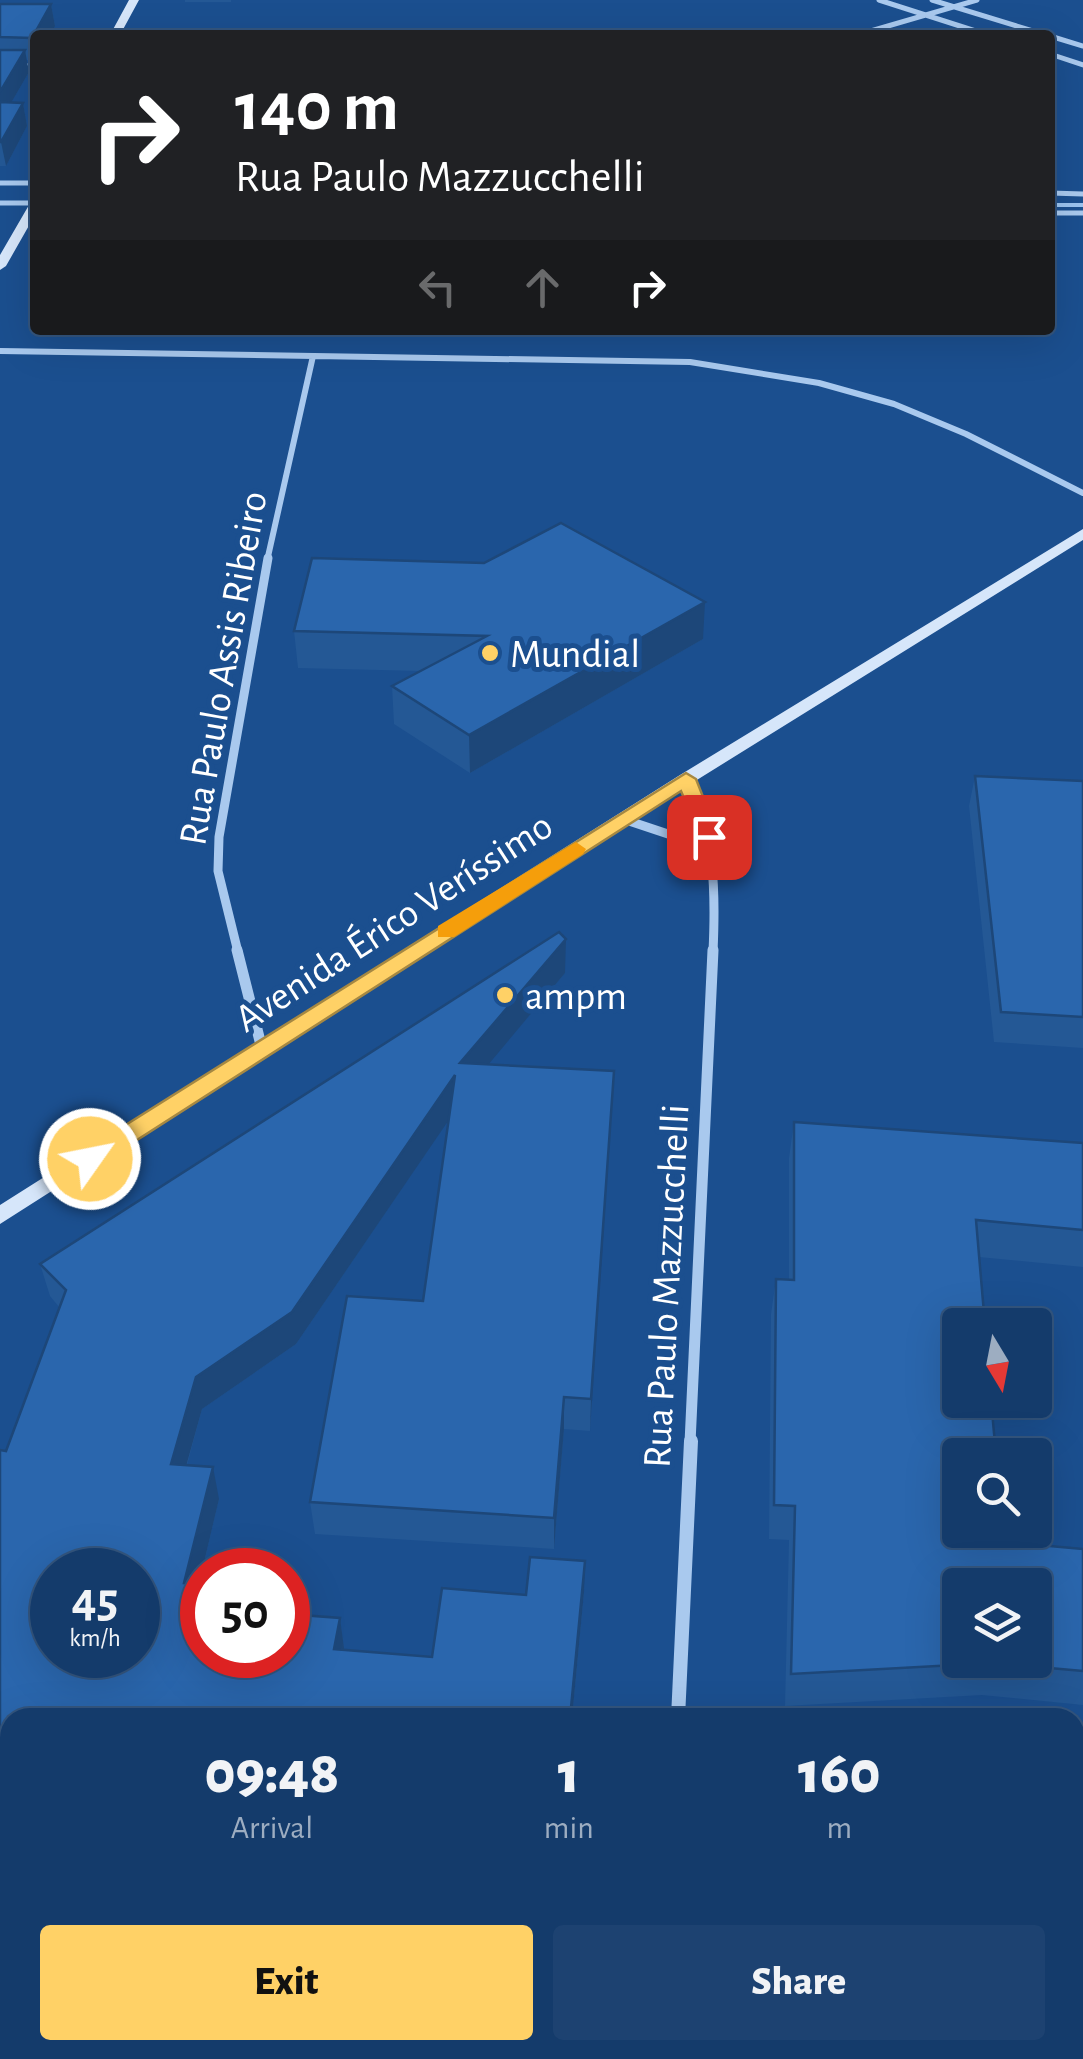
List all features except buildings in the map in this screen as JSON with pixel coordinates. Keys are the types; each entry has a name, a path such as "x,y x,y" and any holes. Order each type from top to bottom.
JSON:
{"main road":[{"path":"118,30 134,0"},
{"path":"0,266 30,213"},
{"name":"Avenida Érico Veríssimo","path":"0,1216 686,779 1083,534"}],"street":[{"path":"880,0 972,30"},
{"path":"932,0 1028,30"},
{"path":"872,30 977,0"},
{"path":"1055,38 1083,46"},
{"path":"1055,56 1083,65"},
{"path":"0,66 30,66"},
{"path":"0,182 30,183"},
{"path":"1055,193 1083,194"},
{"path":"0,203 30,204"},
{"path":"1055,213 1083,214"},
{"path":"0,352 690,362 764,372 895,405 974,437 1083,492"},
{"name":"Rua Paulo Assis Ribeiro","path":"262,1049 218,871 219,837 267,562 313,356"},
{"name":"Rua Paulo Mazzucchelli","path":"678,1708 716,878 702,812 686,779"},
{"path":"623,819 684,839 712,857"}],"waterway":[{"path":"1055,205 1083,205"}],"slow traffic":[{"path":"446,931 576,849"}],"place":[{"name":"Mundial","path":"490,653"},
{"name":"ampm","path":"505,995"}],"route":[{"path":"90,1159 686,779 709,837"}]}
